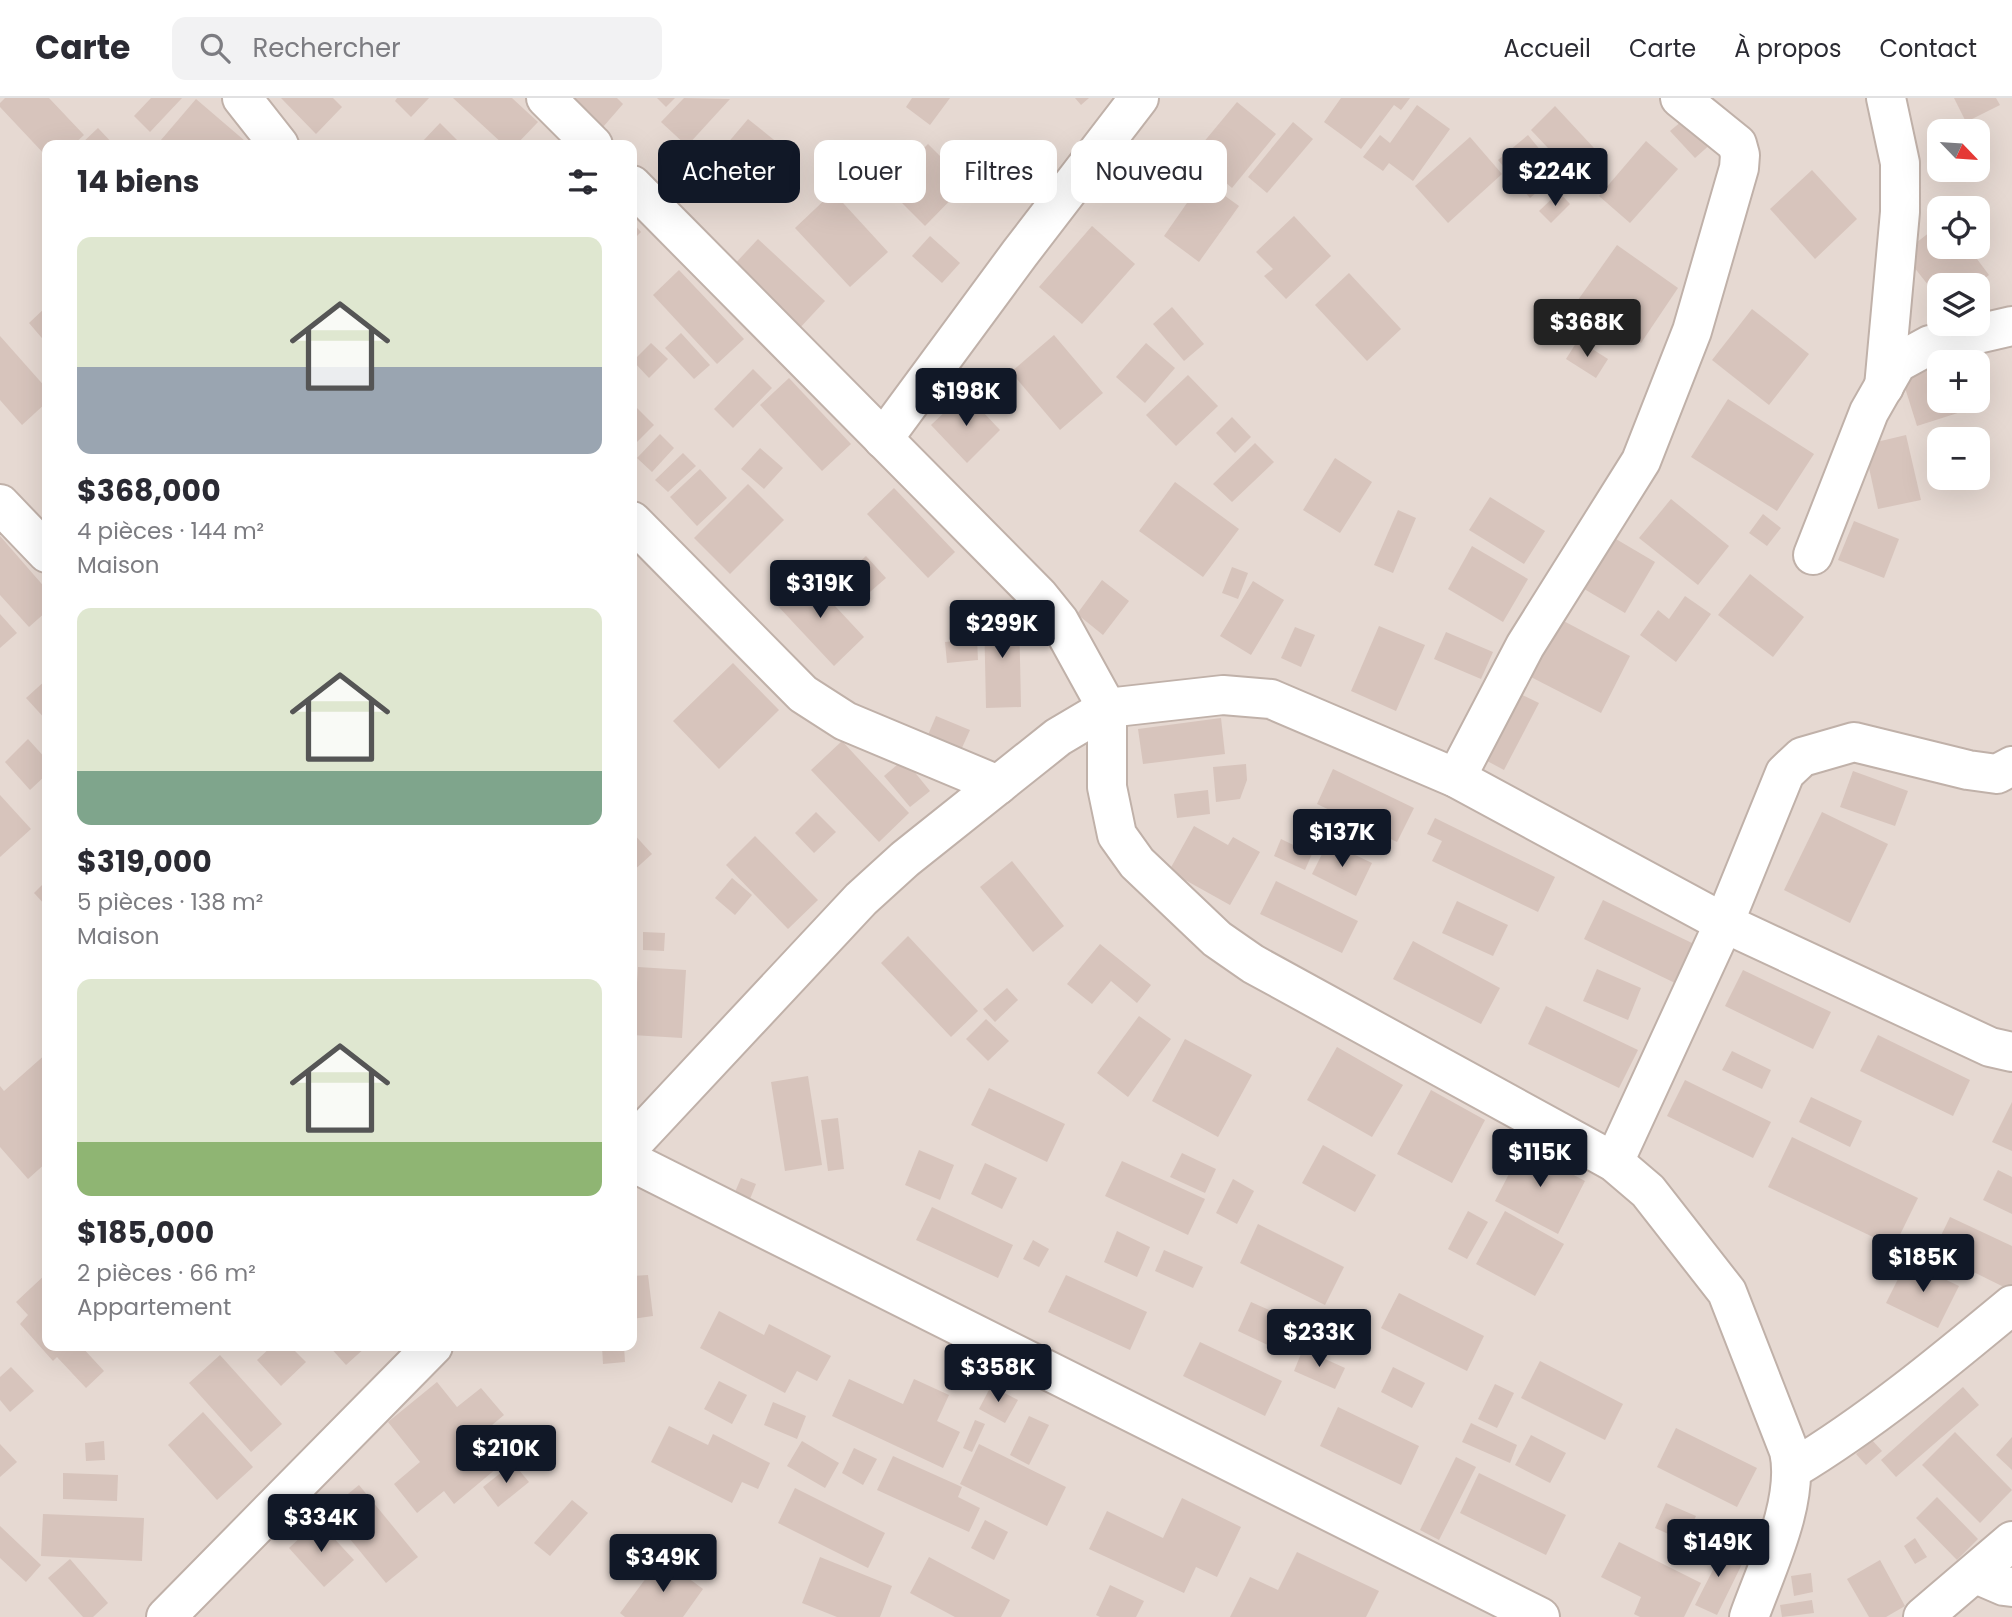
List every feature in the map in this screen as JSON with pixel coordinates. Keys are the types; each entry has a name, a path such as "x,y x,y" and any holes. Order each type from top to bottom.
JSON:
{"street":[{"path":"242,98 275,140"},
{"path":"546,98 588,140"},
{"path":"883,439 1020,253 1139,98"},
{"path":"1456,778 1525,646 1641,461 1692,331 1740,167 1740,155 1737,144 1680,98"},
{"path":"1884,387 1900,212 1900,163 1886,98"},
{"path":"637,190 1038,595 1059,621 1107,708 1107,787 1117,835 1137,863 1217,939 1253,964 1614,1162 1648,1191 1727,1292 1789,1451 1793,1469 1788,1507 1749,1617"},
{"path":"1813,555 1868,412 1897,363 1930,345 2012,326"},
{"path":"0,504 42,548"},
{"path":"637,526 803,694 845,721 998,785"},
{"path":"637,1139 861,899 905,859 1058,737 1107,708 1223,695 1271,699 1456,778 1724,923 1990,1047 2012,1052"},
{"path":"1614,1162 1724,923 1785,774 1802,757 1854,742 1968,770 1997,774 2012,766"},
{"path":"637,1165 1540,1617"},
{"path":"1793,1469 1830,1447 2012,1306"},
{"path":"166,1617 428,1351"},
{"path":"1923,1617 2012,1541"},
{"path":"1976,1574 2012,1587"}],"shaded area":[{"path":"0,98 2012,98 2012,1617 0,1617"}],"building":[{"path":"5,98 49,98 84,135 78,140 42,140 42,152 0,107"},
{"path":"151,98 182,98 150,132 134,116"},
{"path":"281,98 333,98 342,107 316,134"},
{"path":"397,98 429,98 411,117 395,101"},
{"path":"453,98 512,98 538,122 521,140 499,140"},
{"path":"571,98 617,98 623,104 603,127"},
{"path":"657,98 675,98 666,107"},
{"path":"684,98 730,99 692,140 680,140 661,122"},
{"path":"912,98 950,98 930,125 906,107"},
{"path":"1075,98 1089,98 1081,105"},
{"path":"1341,98 1410,98 1401,110 1394,105 1361,149 1324,122"},
{"path":"1954,98 1996,98 2000,105 1972,119 1964,119"},
{"path":"196,99 244,140 161,140"},
{"path":"1237,102 1276,134 1232,188 1227,184 1227,140 1205,140"},
{"path":"1417,105 1450,129 1413,181 1389,163 1383,171 1363,157 1380,135 1390,143"},
{"path":"1555,106 1607,162 1583,185 1531,130"},
{"path":"1688,116 1713,142 1695,158 1670,131"},
{"path":"748,119 774,140 730,140"},
{"path":"1293,122 1313,139 1267,193 1248,177"},
{"path":"440,123 457,140 424,140"},
{"path":"98,128 109,140 85,140"},
{"path":"1528,135 1559,173 1530,198 1498,160"},
{"path":"1470,137 1502,174 1448,223 1415,186"},
{"path":"1646,141 1678,169 1630,223 1599,196"},
{"path":"928,144 940,156 940,203 947,203 925,226 902,203 926,203"},
{"path":"1812,170 1857,219 1815,259 1770,209"},
{"path":"1559,192 1570,204 1551,223 1539,211"},
{"path":"1227,197 1239,206 1199,262 1164,236 1187,203 1227,203"},
{"path":"821,203 843,203 888,252 850,287 795,228"},
{"path":"1294,216 1331,256 1286,299 1264,276 1273,269 1256,252"},
{"path":"1092,226 1135,264 1082,324 1039,287"},
{"path":"1927,234 1927,259 1977,259 1988,273 1927,273 1927,284 1903,253"},
{"path":"930,236 960,263 942,283 912,256"},
{"path":"758,239 825,301 798,330 731,268"},
{"path":"1617,245 1678,288 1641,343 1578,300"},
{"path":"679,270 744,339 717,364 653,295"},
{"path":"1349,273 1401,329 1367,361 1315,305"},
{"path":"1172,307 1204,344 1184,361 1153,324"},
{"path":"1752,309 1809,354 1769,405 1712,360"},
{"path":"42,311 42,338 29,323"},
{"path":"681,333 710,365 694,379 665,348"},
{"path":"1054,335 1103,393 1060,430 1011,372"},
{"path":"0,336 42,383 42,407 22,425 0,400"},
{"path":"1578,340 1608,359 1596,378 1566,359"},
{"path":"651,343 668,359 649,378 637,365 637,357"},
{"path":"1146,343 1175,368 1145,403 1116,377"},
{"path":"1927,367 1927,413 1958,413 1917,426 1901,375"},
{"path":"753,369 772,388 733,428 714,409"},
{"path":"1188,375 1218,406 1176,446 1146,415"},
{"path":"789,378 851,444 822,471 760,405"},
{"path":"965,393 1000,430 967,463 931,425"},
{"path":"1728,399 1814,454 1777,511 1691,457"},
{"path":"637,408 654,425 637,442"},
{"path":"1232,417 1251,437 1235,453 1216,433"},
{"path":"660,434 674,448 652,472 637,458"},
{"path":"1906,435 1921,500 1878,509 1864,445"},
{"path":"1255,443 1274,462 1232,502 1213,484"},
{"path":"760,448 783,468 764,489 741,469"},
{"path":"683,453 696,466 668,492 655,480"},
{"path":"1335,458 1372,482 1340,533 1303,510"},
{"path":"700,469 727,498 697,526 670,497"},
{"path":"1175,482 1239,529 1203,577 1139,531"},
{"path":"748,484 784,520 730,574 694,538"},
{"path":"894,488 955,552 928,578 867,514"},
{"path":"1490,497 1545,531 1524,564 1469,530"},
{"path":"1671,499 1729,546 1698,585 1639,538"},
{"path":"1398,510 1416,518 1393,573 1374,565"},
{"path":"1763,514 1781,528 1767,546 1749,533"},
{"path":"1854,521 1899,539 1884,578 1838,560"},
{"path":"1604,532 1655,562 1625,613 1574,583"},
{"path":"0,536 42,584 42,615 29,627 0,595"},
{"path":"1472,546 1528,579 1503,622 1448,589"},
{"path":"866,556 886,578 863,598 844,576"},
{"path":"1232,567 1248,573 1238,599 1222,593"},
{"path":"1750,574 1804,617 1773,657 1718,615"},
{"path":"806,575 864,637 834,666 776,604"},
{"path":"1102,580 1129,601 1103,635 1077,614"},
{"path":"1253,581 1284,600 1251,655 1220,636"},
{"path":"1685,596 1711,614 1676,662 1640,635 1658,610 1669,619"},
{"path":"1019,612 1021,707 986,708 984,613"},
{"path":"0,614 17,633 0,648"},
{"path":"1556,617 1630,656 1601,713 1527,675"},
{"path":"1379,626 1425,645 1396,711 1351,691"},
{"path":"1295,627 1315,635 1301,667 1281,658"},
{"path":"1446,632 1493,652 1481,679 1434,659"},
{"path":"977,639 978,660 947,663 945,642"},
{"path":"733,663 779,710 719,769 673,721"},
{"path":"42,684 42,716 26,698"},
{"path":"1510,689 1539,703 1504,770 1476,755"},
{"path":"936,716 970,730 961,750 928,735"},
{"path":"1221,718 1225,754 1143,764 1138,729"},
{"path":"28,739 42,754 42,779 30,790 5,762"},
{"path":"842,741 909,813 879,842 811,770"},
{"path":"904,759 930,791 910,807 884,776"},
{"path":"1246,764 1247,780 1240,799 1216,802 1213,767"},
{"path":"1333,769 1414,808 1397,842 1317,804"},
{"path":"1853,771 1908,791 1895,826 1840,807"},
{"path":"1208,790 1210,814 1177,818 1174,794"},
{"path":"0,795 31,829 0,857"},
{"path":"816,812 836,832 814,853 795,833"},
{"path":"1822,812 1888,844 1850,923 1784,890"},
{"path":"1435,818 1555,877 1538,912 1432,861 1442,841 1427,834"},
{"path":"1194,826 1228,845 1233,837 1260,852 1230,905 1169,871"},
{"path":"755,836 818,900 788,929 726,865"},
{"path":"637,838 652,854 637,868"},
{"path":"1281,839 1312,854 1305,870 1274,856"},
{"path":"1328,842 1372,863 1356,896 1312,874"},
{"path":"1012,861 1064,926 1033,952 980,887"},
{"path":"732,878 752,895 735,915 715,898"},
{"path":"1276,881 1358,921 1342,953 1260,914"},
{"path":"42,885 42,902 34,893"},
{"path":"1603,900 1694,944 1675,983 1584,939"},
{"path":"1457,901 1508,925 1493,956 1442,933"},
{"path":"643,932 665,933 664,951 643,950"},
{"path":"908,936 978,1011 951,1037 881,963"},
{"path":"1413,941 1500,988 1481,1024 1393,979"},
{"path":"1100,944 1151,985 1137,1003 1111,981 1092,1004 1067,984"},
{"path":"638,967 686,970 682,1038 637,1035"},
{"path":"1597,969 1641,988 1628,1020 1583,1001"},
{"path":"1743,970 1831,1012 1813,1049 1725,1006"},
{"path":"1007,988 1018,1000 995,1022 983,1009"},
{"path":"1546,1006 1638,1050 1619,1088 1528,1044"},
{"path":"1139,1016 1171,1039 1128,1097 1097,1073"},
{"path":"986,1019 1009,1041 988,1061 966,1039"},
{"path":"1878,1035 1970,1080 1953,1116 1860,1071"},
{"path":"1185,1039 1252,1075 1218,1137 1152,1101"},
{"path":"1337,1047 1403,1085 1372,1137 1307,1100"},
{"path":"1732,1051 1771,1070 1762,1089 1722,1070"},
{"path":"42,1057 42,1166 28,1179 0,1147 0,1086 4,1091"},
{"path":"808,1076 822,1165 785,1171 771,1082"},
{"path":"1685,1080 1771,1122 1753,1158 1667,1116"},
{"path":"989,1088 1065,1124 1047,1162 971,1125"},
{"path":"1431,1090 1485,1120 1452,1183 1397,1154"},
{"path":"1811,1097 1862,1121 1850,1147 1799,1122"},
{"path":"2012,1102 2012,1151 1992,1142"},
{"path":"838,1118 844,1169 828,1171 821,1120"},
{"path":"1792,1137 1918,1198 1894,1247 1768,1187"},
{"path":"1526,1141 1555,1156 1551,1163 1585,1181 1558,1234 1495,1201"},
{"path":"1323,1145 1376,1175 1355,1212 1302,1183"},
{"path":"919,1150 954,1165 940,1200 905,1185"},
{"path":"1182,1153 1216,1169 1205,1193 1170,1177"},
{"path":"1122,1161 1205,1199 1188,1235 1105,1196"},
{"path":"985,1163 1017,1178 1002,1209 971,1194"},
{"path":"1998,1170 2012,1177 2012,1214 1983,1200"},
{"path":"741,1178 756,1184 750,1199 735,1192"},
{"path":"1233,1179 1254,1191 1237,1224 1216,1213"},
{"path":"932,1207 1013,1245 998,1278 916,1240"},
{"path":"1468,1211 1488,1222 1467,1259 1448,1249"},
{"path":"1505,1211 1564,1244 1535,1296 1476,1264"},
{"path":"1950,1217 2012,1246 2012,1291 1933,1252"},
{"path":"1258,1224 1344,1267 1325,1305 1240,1263"},
{"path":"1117,1231 1150,1247 1137,1277 1104,1262"},
{"path":"1033,1240 1049,1249 1039,1267 1023,1259"},
{"path":"1164,1250 1203,1267 1193,1288 1155,1271"},
{"path":"1907,1261 1959,1286 1938,1328 1886,1303"},
{"path":"648,1275 653,1316 637,1318 637,1276"},
{"path":"1066,1275 1147,1312 1130,1350 1048,1312"},
{"path":"42,1278 42,1349 20,1324 28,1315 16,1302"},
{"path":"1399,1293 1484,1336 1467,1371 1381,1328"},
{"path":"1251,1302 1287,1318 1274,1348 1238,1331"},
{"path":"719,1311 764,1335 769,1324 831,1356 817,1381 797,1371 785,1393 700,1348"},
{"path":"1200,1342 1282,1381 1265,1416 1183,1376"},
{"path":"1303,1349 1345,1368 1335,1389 1294,1371"},
{"path":"44,1351 86,1351 104,1371 86,1388 57,1357 53,1361"},
{"path":"267,1351 295,1351 306,1362 281,1386 257,1360"},
{"path":"333,1351 361,1351 346,1365"},
{"path":"602,1351 624,1351 625,1362 603,1364"},
{"path":"220,1355 282,1424 251,1452 189,1383"},
{"path":"1540,1361 1623,1404 1605,1440 1521,1398"},
{"path":"11,1367 34,1391 10,1412 0,1400 0,1377"},
{"path":"1393,1367 1425,1383 1412,1408 1381,1392"},
{"path":"849,1379 903,1404 914,1379 949,1395 937,1421 960,1432 943,1468 832,1416"},
{"path":"719,1381 747,1395 732,1424 704,1409"},
{"path":"437,1382 457,1407 481,1388 504,1415 480,1435 503,1463 454,1504 444,1491 417,1513 394,1484 420,1462 388,1422"},
{"path":"1495,1384 1514,1393 1497,1428 1478,1419"},
{"path":"991,1386 1018,1400 1005,1423 979,1409"},
{"path":"1963,1387 1979,1405 1896,1477 1881,1460"},
{"path":"773,1402 806,1416 797,1439 764,1425"},
{"path":"1338,1407 1419,1446 1401,1485 1320,1446"},
{"path":"203,1412 253,1467 217,1500 168,1445"},
{"path":"1029,1416 1049,1425 1029,1465 1010,1455"},
{"path":"975,1420 985,1424 972,1452 963,1448"},
{"path":"1471,1423 1517,1445 1510,1463 1462,1442"},
{"path":"669,1426 708,1445 713,1434 770,1463 758,1489 742,1482 732,1503 651,1462"},
{"path":"1676,1428 1757,1468 1737,1507 1657,1467"},
{"path":"1955,1432 2012,1490 1980,1523 1922,1465"},
{"path":"1531,1435 1566,1453 1550,1483 1515,1465"},
{"path":"2012,1437 2012,1470 1996,1455"},
{"path":"1872,1440 1882,1451 1866,1465 1856,1454"},
{"path":"104,1441 105,1460 86,1461 85,1443"},
{"path":"802,1441 839,1463 825,1488 787,1466"},
{"path":"0,1444 17,1462 0,1477"},
{"path":"979,1444 1066,1487 1047,1526 960,1484"},
{"path":"854,1448 877,1459 863,1485 842,1473"},
{"path":"893,1456 962,1487 958,1497 980,1508 969,1532 877,1490"},
{"path":"1456,1457 1476,1467 1439,1540 1420,1530"},
{"path":"513,1463 529,1482 498,1507 483,1487"},
{"path":"63,1473 118,1475 117,1501 63,1499"},
{"path":"1479,1473 1566,1515 1546,1555 1460,1513"},
{"path":"359,1485 418,1557 386,1583 327,1511"},
{"path":"795,1488 885,1533 868,1568 778,1523"},
{"path":"1937,1497 1978,1539 1957,1560 1916,1518"},
{"path":"1182,1498 1241,1527 1217,1577 1196,1567 1184,1593 1089,1549 1107,1511 1163,1538"},
{"path":"572,1500 588,1513 550,1556 534,1543"},
{"path":"1666,1503 1696,1516 1684,1541 1655,1528"},
{"path":"43,1514 144,1518 142,1561 41,1556"},
{"path":"985,1520 1008,1532 994,1560 971,1548"},
{"path":"318,1521 354,1560 324,1587 289,1548"},
{"path":"1718,1522 1754,1540 1746,1558 1708,1540"},
{"path":"0,1526 41,1565 26,1582 0,1558"},
{"path":"1915,1538 1927,1557 1915,1564 1904,1546"},
{"path":"1619,1542 1701,1583 1684,1617 1640,1617 1634,1614 1641,1597 1601,1577"},
{"path":"1708,1545 1743,1562 1717,1615 1695,1605 1715,1566 1701,1560"},
{"path":"1297,1552 1379,1591 1366,1617 1230,1617 1250,1577 1278,1590"},
{"path":"820,1557 892,1586 880,1617 837,1617 802,1603"},
{"path":"929,1557 1010,1600 1001,1617 955,1617 910,1593"},
{"path":"661,1558 703,1589 683,1617 625,1617 620,1613"},
{"path":"70,1559 108,1603 93,1617 83,1617 48,1578"},
{"path":"1880,1560 1905,1606 1886,1617 1869,1617 1847,1579"},
{"path":"1811,1573 1813,1592 1794,1596 1791,1576"},
{"path":"1110,1585 1144,1601 1136,1617 1096,1615"},
{"path":"1812,1600 1814,1613 1782,1617 1780,1605"}]}
